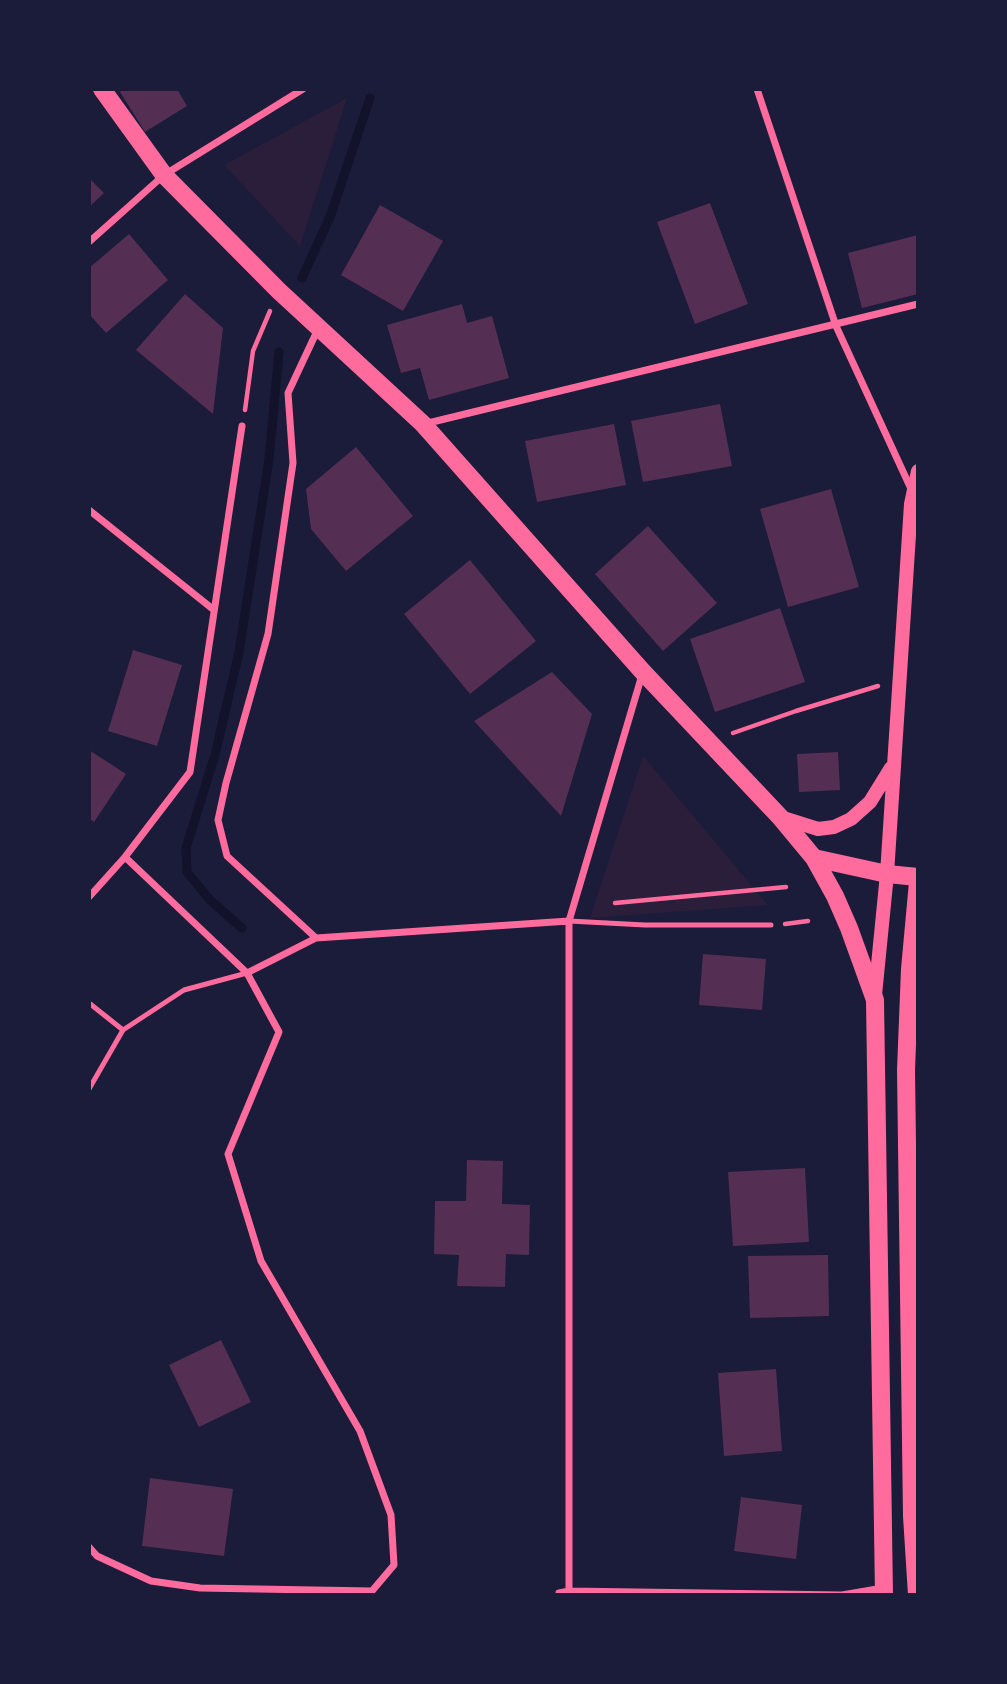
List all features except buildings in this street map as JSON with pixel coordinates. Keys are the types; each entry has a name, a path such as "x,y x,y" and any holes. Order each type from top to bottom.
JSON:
{"main road":[{"path":"102,89 163,175 279,291 423,424 643,672 780,817 814,858 835,896 875,1000"},
{"path":"884,1591 875,1000 887,874 912,491 918,471"},
{"path":"780,817 818,829 834,827 870,802 895,761"},
{"path":"814,858 918,879 910,969 906,1070 918,1595"}],"street":[{"path":"89,242 163,175 303,89"},
{"path":"757,89 836,326 912,491"},
{"path":"423,424 918,304"},
{"path":"316,938 227,856 218,820 268,635 293,463 288,393 319,328"},
{"path":"89,897 125,857 190,772 242,426"},
{"path":"89,510 214,610"},
{"path":"569,1591 569,921 643,672"},
{"path":"89,1548 97,1556 151,1581 200,1588 372,1591 394,1565 391,1515 360,1431 261,1261 228,1154 279,1032 247,973 125,857"},
{"path":"247,973 316,938 569,921"},
{"path":"558,1594 569,1591 842,1595 884,1591"}],"lane":[{"path":"569,921 645,925 771,925"},
{"path":"89,1088 123,1030 184,990 247,973"},
{"path":"89,1003 123,1030"}],"path":[{"path":"242,426 253,351 279,291"},
{"path":"709,742 796,711 900,679"},
{"path":"606,904 786,887"}],"shaded area":[{"path":"347,98 300,246 224,165"},
{"path":"643,756 768,905 590,918"}],"waterway":[{"path":"302,278 330,217 370,98"},
{"path":"242,928 210,900 187,872 186,848 215,755 239,652 269,459 279,352"}]}
